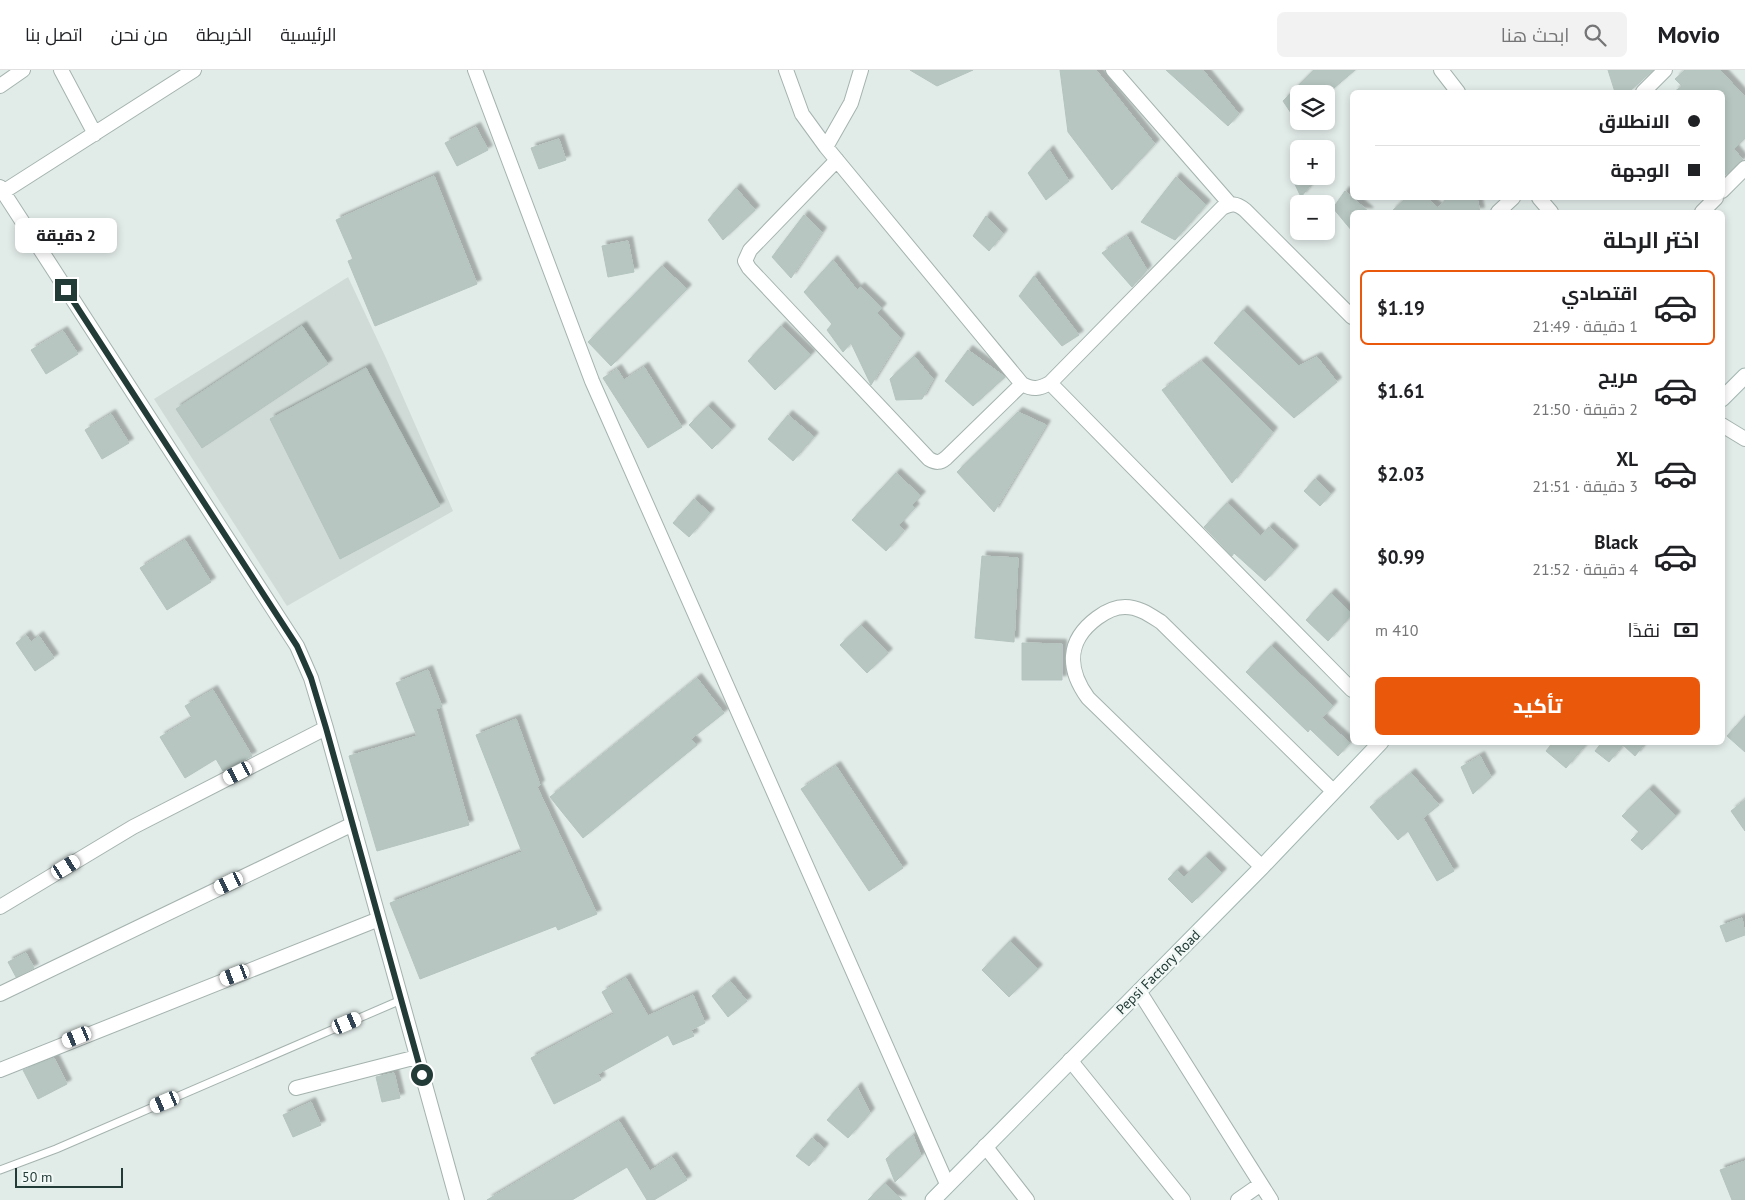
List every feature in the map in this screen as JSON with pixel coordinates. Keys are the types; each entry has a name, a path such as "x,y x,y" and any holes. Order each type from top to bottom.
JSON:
{"main road":[{"path":"1725,396 1745,376"},
{"name":"Pepsi Factory Road","path":"933,1200 1262,867 1378,745"}],"street":[{"path":"0,86 23,70"},
{"path":"61,70 94,134"},
{"path":"194,70 2,190 297,646 311,678 326,728 457,1200"},
{"path":"475,70 592,381 947,1184"},
{"path":"786,70 802,114 826,147 1022,384 1031,389 1050,383 1222,208 1230,204 1237,204 1245,210 1350,315"},
{"path":"826,147 851,103 861,70"},
{"path":"1113,70 1230,204"},
{"path":"1441,70 1456,90"},
{"path":"1645,90 1665,70"},
{"path":"837,160 750,250 745,261 748,268 929,459 935,463 941,462 946,458 1022,384"},
{"path":"1725,188 1745,168"},
{"path":"1500,210 1511,200"},
{"path":"1541,200 1549,210"},
{"path":"1704,210 1714,200"},
{"path":"1050,383 1350,688"},
{"path":"1725,427 1745,439"},
{"path":"1262,867 1088,698 1077,683 1072,661 1076,640 1089,625 1106,612 1125,607 1144,611 1161,622 1333,791"},
{"path":"0,907 132,827 326,728"},
{"path":"0,994 353,824"},
{"path":"0,1070 379,919"},
{"path":"1139,991 1271,1200"},
{"path":"296,1088 417,1057"},
{"path":"1070,1060 1183,1200"},
{"path":"985,1146 1027,1200"},
{"path":"1238,1200 1260,1184"}],"lane":[{"path":"0,1170 56,1149 401,1000"}],"shaded area":[{"path":"348,277 386,358 453,511 287,606 154,399"}],"building":[{"path":"910,70 973,70 937,86"},
{"path":"1060,70 1096,70 1155,144 1112,190 1068,132"},
{"path":"1166,70 1203,70 1239,114 1228,126"},
{"path":"1314,70 1355,70 1335,87 1335,85 1299,85"},
{"path":"1608,70 1653,70 1631,90 1614,90"},
{"path":"1685,70 1720,70 1745,97 1745,138 1734,149 1743,160 1725,175 1725,90 1677,90 1682,86 1675,79"},
{"path":"1290,94 1290,112 1283,101"},
{"path":"476,127 488,150 457,166 445,143"},
{"path":"559,139 566,160 539,169 531,148"},
{"path":"1049,150 1069,181 1046,200 1028,173"},
{"path":"434,176 477,284 375,326 348,261 353,259 336,220"},
{"path":"1176,177 1206,205 1175,240 1141,222"},
{"path":"1295,185 1311,185 1303,195 1300,195"},
{"path":"736,188 755,210 723,240 708,220"},
{"path":"1345,191 1350,195 1350,200 1355,200 1367,210 1350,210 1350,229 1335,210 1335,205"},
{"path":"1404,200 1429,200 1438,208 1445,200 1477,200 1480,210 1393,210"},
{"path":"804,215 822,232 791,278 772,257"},
{"path":"986,216 1003,234 989,251 973,236"},
{"path":"1127,236 1147,270 1132,287 1102,253"},
{"path":"628,241 634,272 608,277 602,246"},
{"path":"833,260 857,290 860,287 882,308 877,313 900,338 871,385 851,343 843,352 827,330 832,324 804,292"},
{"path":"662,266 687,289 611,366 588,342"},
{"path":"1034,276 1079,335 1062,346 1019,296"},
{"path":"1243,310 1299,366 1317,357 1337,382 1294,418 1214,343"},
{"path":"302,326 328,364 202,448 176,409"},
{"path":"781,326 811,355 775,390 748,361"},
{"path":"63,331 78,354 46,374 31,350"},
{"path":"968,350 1005,377 973,406 945,381"},
{"path":"914,356 933,379 922,399 896,400 890,379"},
{"path":"1202,361 1273,432 1232,483 1162,390"},
{"path":"644,367 682,427 648,448 603,378 617,369 624,380"},
{"path":"366,368 440,506 340,559 270,419"},
{"path":"708,406 731,430 712,449 689,425"},
{"path":"1018,412 1046,425 994,512 957,472"},
{"path":"111,414 129,443 102,459 85,430"},
{"path":"788,415 814,437 793,461 768,439"},
{"path":"896,473 921,496 912,505 915,508 899,525 904,531 886,551 852,520"},
{"path":"1315,479 1331,494 1320,506 1304,491"},
{"path":"694,499 710,513 689,537 673,523"},
{"path":"1227,503 1261,536 1269,527 1294,550 1265,581 1234,553 1232,556 1204,527"},
{"path":"185,540 211,582 167,610 140,568"},
{"path":"982,556 1018,558 1014,642 975,638"},
{"path":"1331,593 1350,612 1350,616 1328,641 1306,620"},
{"path":"861,625 888,653 867,673 840,645"},
{"path":"26,635 31,642 39,636 54,658 35,671 16,643"},
{"path":"1022,643 1062,644 1062,680 1022,680"},
{"path":"1271,646 1333,706 1322,718 1350,743 1338,756 1310,729 1308,732 1246,672"},
{"path":"428,670 442,707 436,709 469,825 377,851 349,756 417,736 396,683"},
{"path":"697,678 724,713 691,739 697,745 583,838 550,797"},
{"path":"213,690 252,756 223,771 216,759 185,778 160,737 192,718 185,706"},
{"path":"1745,716 1745,752 1727,736"},
{"path":"516,719 540,785 537,787 597,914 558,930 556,926 420,979 390,903 522,852 476,735"},
{"path":"1551,745 1585,745 1566,768 1546,751"},
{"path":"1600,745 1623,745 1609,762 1595,751"},
{"path":"1623,745 1644,745 1635,756"},
{"path":"1480,756 1491,777 1473,794 1461,767"},
{"path":"836,766 903,868 869,891 801,789"},
{"path":"1411,773 1439,805 1423,818 1454,871 1437,881 1408,831 1398,840 1370,807"},
{"path":"1649,789 1676,816 1642,850 1631,840 1639,832 1622,816"},
{"path":"1745,800 1745,831 1731,811"},
{"path":"1205,856 1222,873 1192,903 1168,879 1177,870 1184,877"},
{"path":"1742,918 1745,935 1726,942 1720,926"},
{"path":"1010,941 1038,969 1009,997 982,970"},
{"path":"26,953 34,968 16,977 8,962"},
{"path":"626,978 648,1016 693,995 705,1023 691,1030 694,1036 673,1045 668,1035 598,1074 601,1080 554,1104 531,1058 614,1014 602,992"},
{"path":"730,981 747,1001 728,1017 712,996"},
{"path":"54,1058 67,1084 38,1099 23,1070"},
{"path":"394,1073 400,1098 382,1102 376,1077"},
{"path":"857,1087 870,1113 848,1138 827,1120"},
{"path":"311,1102 321,1125 293,1137 283,1115"},
{"path":"619,1121 650,1171 672,1157 687,1180 654,1200 647,1200 627,1167 572,1200 487,1200"},
{"path":"913,1135 921,1156 895,1182 886,1159"},
{"path":"812,1138 824,1148 809,1166 796,1156"},
{"path":"1745,1161 1745,1200 1732,1200 1720,1170"},
{"path":"885,1183 902,1200 868,1200"}],"route":[{"path":"66,290 297,646 311,678 326,728 422,1075"}]}
